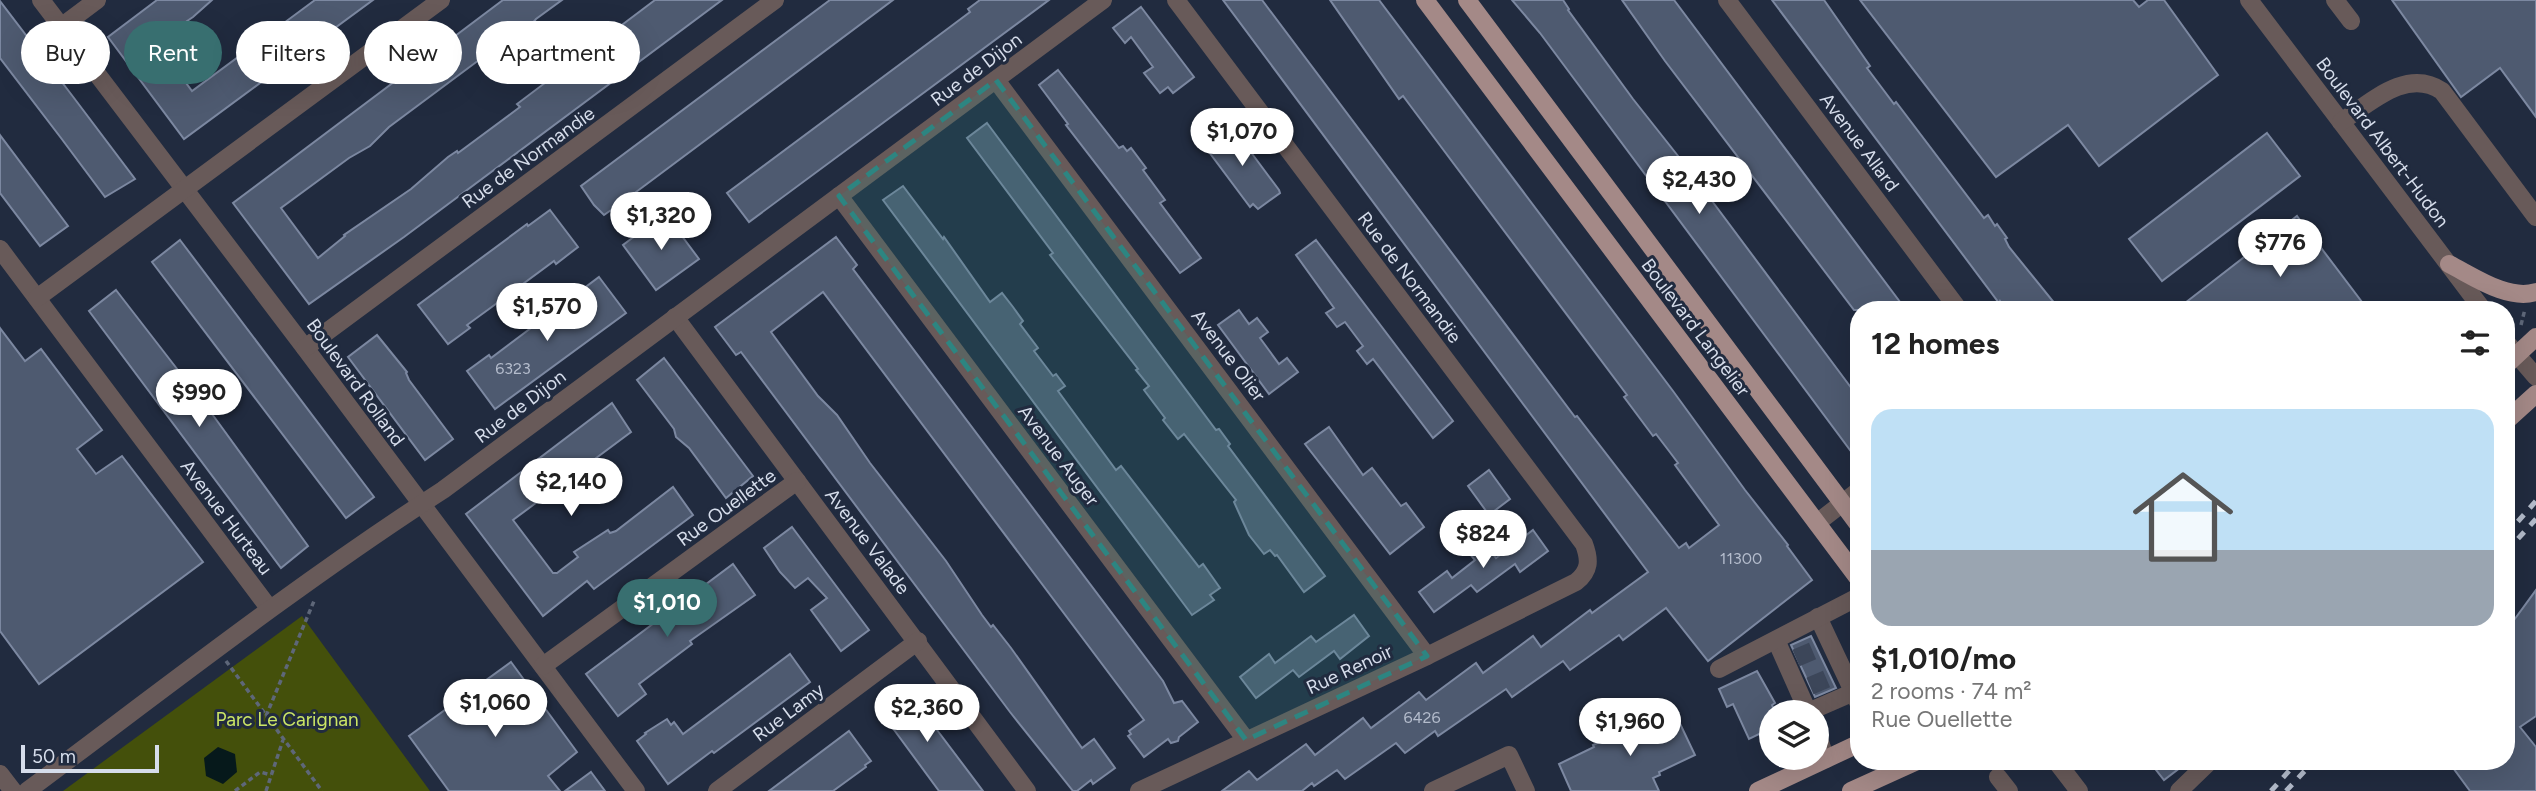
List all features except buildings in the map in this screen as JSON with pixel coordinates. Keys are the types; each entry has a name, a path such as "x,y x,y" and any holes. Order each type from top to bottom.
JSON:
{"main road":[{"name":"Boulevard Langelier","path":"1425,0 1850,567"},
{"name":"Boulevard Langelier","path":"1467,0 1850,513"},
{"path":"2449,264 2497,288 2532,293"},
{"path":"2515,350 2536,337"},
{"path":"2515,413 2536,394"},
{"path":"1829,758 1850,748"},
{"path":"1758,791 1803,770"},
{"path":"1851,791 1897,770"}],"street":[{"name":"Boulevard Rolland","path":"41,0 57,21"},
{"path":"69,21 97,0"},
{"path":"37,298 441,0"},
{"name":"Rue de Normandie","path":"305,348 775,0"},
{"name":"Rue de Dijon","path":"27,791 269,608 421,505 1102,0"},
{"name":"Rue de Normandie","path":"1177,0 1584,544 1588,567 1576,582"},
{"name":"Avenue Allard","path":"1727,0 1952,301"},
{"name":"Boulevard Albert-Hudon","path":"2249,0 2476,301"},
{"path":"2335,0 2351,21"},
{"name":"Avenue Olier","path":"996,80 1427,656"},
{"path":"2341,122 2405,83 2418,81 2431,84 2442,91 2536,217"},
{"name":"Boulevard Rolland","path":"104,84 636,791"},
{"name":"Avenue Auger","path":"839,195 1245,740"},
{"name":"Avenue Hurteau","path":"0,249 269,608"},
{"name":"Avenue Valade","path":"675,317 1027,791"},
{"path":"2515,359 2536,377"},
{"name":"Rue Ouellette","path":"543,666 797,481"},
{"path":"1817,523 1850,497"},
{"name":"Rue Renoir","path":"1139,791 1427,656 1576,582"},
{"path":"1719,669 1850,601"},
{"path":"1818,617 1824,646 1837,674 1850,690"},
{"path":"1776,640 1791,661 1804,688 1806,700"},
{"name":"Rue Lamy","path":"717,791 918,641"},
{"path":"1829,705 1850,699"},
{"path":"1433,791 1509,755 1526,791"},
{"path":"2063,770 2079,791"},
{"path":"2179,791 2201,770"},
{"path":"0,774 13,791"}],"path":[{"path":"2515,338 2532,293"},
{"path":"266,716 328,568"},
{"path":"216,648 322,791"},
{"path":"266,791 284,739"},
{"path":"235,791 260,772 271,775"}],"highlighted area":[{"path":"996,80 1427,656 1246,740 839,196"}],"green space":[{"name":"Parc Le Carignan","path":"302,616 430,791 63,791"}],"shaded area":[{"path":"218,747 235,754 237,772 223,784 206,776 204,758"}],"tunnel":[{"path":"1796,658 1817,649"},
{"path":"1810,686 1831,677"}],"railway":[{"path":"2515,525 2536,501"},
{"path":"2515,542 2536,519"},
{"path":"2271,791 2290,770"},
{"path":"2286,791 2306,770"}]}
